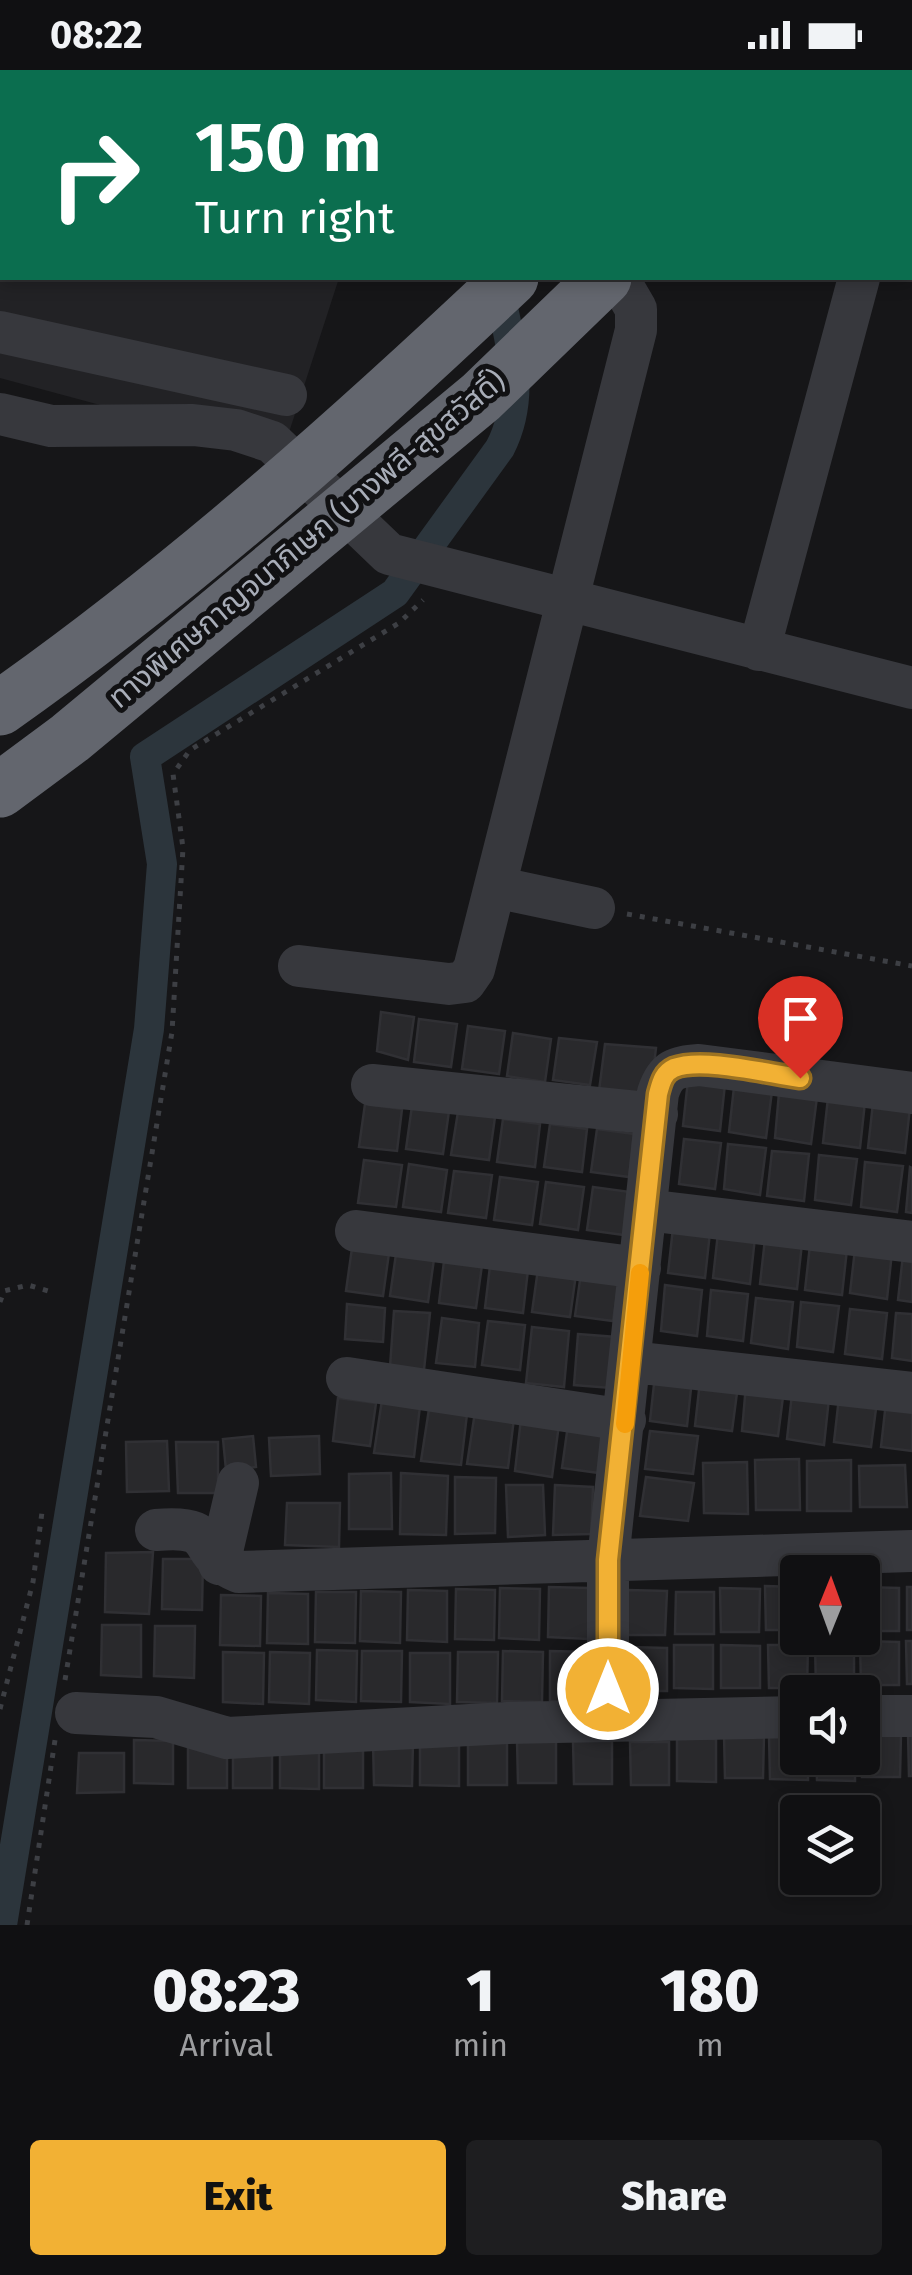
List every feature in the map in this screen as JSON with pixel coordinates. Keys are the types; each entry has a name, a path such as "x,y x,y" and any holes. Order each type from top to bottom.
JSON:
{"highway":[{"name":"ทางพิเศษกาญจนาภิเษก (บางพลี-สุขสวัสดิ์)","path":"0,708 202,553 423,361 509,280"},
{"name":"ทางพิเศษกาญจนาภิเษก (บางพลี-สุขสวัสดิ์)","path":"0,790 70,738 481,397 602,280"}],"street":[{"path":"300,966 449,984 465,982 474,969 636,330 636,309 619,280"},
{"path":"759,650 858,280"},
{"path":"0,332 286,395"},
{"path":"0,414 51,426 193,425 236,430 272,442 389,554 912,688"},
{"path":"495,886 594,908"},
{"path":"608,1721 608,1560 664,1074 676,1067 700,1065 912,1093"},
{"path":"372,1085 657,1114"},
{"path":"646,1210 912,1242"},
{"path":"356,1231 640,1268"},
{"path":"632,1362 912,1392"},
{"path":"346,1378 625,1420"},
{"path":"219,1564 238,1483"},
{"path":"156,1530 189,1527 199,1532 219,1564 239,1572 912,1550"},
{"path":"65,1709 156,1717 228,1738 780,1717"},
{"path":"880,1716 912,1716"}],"path":[{"path":"27,1925 172,1032 183,848 173,774 190,750 419,606 436,569"},
{"path":"594,908 912,966"},
{"path":"0,1302 4,1291 28,1284 48,1290"},
{"path":"0,1709 32,1582 42,1512"}],"shaded area":[{"path":"0,280 338,280 282,454 0,378"}],"building":[{"path":"381,1012 414,1017 408,1060 377,1051"},
{"path":"419,1019 457,1024 451,1067 414,1062"},
{"path":"468,1026 505,1031 499,1074 462,1069"},
{"path":"513,1033 551,1039 545,1082 507,1076"},
{"path":"559,1038 597,1042 590,1085 553,1080"},
{"path":"605,1044 656,1048 650,1098 599,1091"},
{"path":"688,1080 725,1084 720,1131 683,1126"},
{"path":"734,1087 772,1091 766,1138 729,1132"},
{"path":"779,1093 817,1097 811,1144 775,1138"},
{"path":"828,1098 865,1102 860,1148 823,1143"},
{"path":"873,1103 910,1107 905,1153 868,1148"},
{"path":"365,1104 402,1109 397,1151 359,1147"},
{"path":"412,1106 449,1111 443,1154 406,1149"},
{"path":"458,1112 495,1117 489,1160 451,1155"},
{"path":"503,1119 540,1124 535,1167 497,1162"},
{"path":"550,1124 587,1129 582,1172 544,1167"},
{"path":"597,1129 634,1134 629,1177 591,1172"},
{"path":"684,1139 721,1143 715,1189 679,1184"},
{"path":"728,1144 766,1148 760,1195 724,1189"},
{"path":"772,1151 809,1154 804,1201 767,1196"},
{"path":"819,1155 857,1159 851,1205 815,1200"},
{"path":"364,1160 402,1165 396,1207 358,1203"},
{"path":"865,1162 903,1166 897,1212 861,1207"},
{"path":"409,1164 447,1170 441,1212 403,1207"},
{"path":"912,1168 912,1213 906,1212"},
{"path":"454,1171 492,1175 486,1218 448,1213"},
{"path":"500,1177 538,1182 532,1225 494,1220"},
{"path":"546,1182 584,1187 578,1230 540,1224"},
{"path":"593,1187 630,1192 624,1235 587,1230"},
{"path":"673,1228 710,1232 705,1278 668,1273"},
{"path":"718,1233 755,1237 750,1284 713,1278"},
{"path":"765,1239 802,1243 797,1289 760,1284"},
{"path":"810,1245 847,1249 842,1295 805,1290"},
{"path":"352,1248 389,1253 383,1296 346,1291"},
{"path":"855,1249 892,1252 887,1299 850,1293"},
{"path":"396,1254 434,1259 428,1302 390,1296"},
{"path":"903,1255 912,1256 912,1302 898,1300"},
{"path":"444,1261 482,1265 476,1308 439,1303"},
{"path":"490,1266 528,1270 523,1313 485,1308"},
{"path":"538,1269 576,1274 570,1317 532,1312"},
{"path":"581,1273 619,1279 613,1321 575,1316"},
{"path":"665,1285 702,1290 697,1336 661,1331"},
{"path":"711,1290 748,1294 743,1341 707,1336"},
{"path":"756,1298 793,1302 788,1349 751,1343"},
{"path":"801,1302 839,1306 833,1352 797,1347"},
{"path":"347,1304 385,1308 383,1342 345,1339"},
{"path":"850,1309 887,1313 882,1359 845,1354"},
{"path":"394,1311 430,1313 424,1370 390,1367"},
{"path":"896,1313 912,1314 912,1361 892,1358"},
{"path":"442,1318 479,1323 475,1367 436,1363"},
{"path":"488,1321 525,1325 520,1370 482,1365"},
{"path":"532,1327 569,1331 564,1387 526,1383"},
{"path":"578,1334 616,1337 611,1388 574,1385"},
{"path":"655,1375 692,1379 687,1426 650,1421"},
{"path":"700,1381 738,1385 732,1431 695,1426"},
{"path":"746,1385 784,1389 778,1436 742,1431"},
{"path":"792,1394 829,1398 824,1445 787,1439"},
{"path":"839,1397 877,1401 871,1447 834,1442"},
{"path":"338,1398 376,1403 370,1446 333,1441"},
{"path":"382,1400 420,1406 414,1457 374,1453"},
{"path":"886,1402 912,1405 912,1451 881,1447"},
{"path":"429,1409 467,1414 461,1465 421,1461"},
{"path":"475,1412 514,1418 508,1468 467,1464"},
{"path":"521,1419 559,1424 552,1477 515,1471"},
{"path":"568,1425 605,1430 599,1473 562,1468"},
{"path":"650,1431 698,1436 693,1474 645,1469"},
{"path":"253,1436 256,1467 226,1470 223,1439"},
{"path":"319,1436 320,1474 271,1476 269,1438"},
{"path":"167,1441 169,1491 127,1492 126,1442"},
{"path":"176,1442 218,1442 218,1493 178,1493"},
{"path":"799,1459 800,1510 756,1510 755,1460"},
{"path":"851,1460 851,1511 807,1511 807,1461"},
{"path":"747,1462 748,1514 704,1513 703,1463"},
{"path":"905,1465 907,1507 860,1507 859,1466"},
{"path":"391,1473 392,1529 349,1529 349,1474"},
{"path":"401,1473 448,1476 446,1535 400,1534"},
{"path":"455,1477 496,1478 495,1533 455,1534"},
{"path":"646,1477 694,1483 688,1521 640,1516"},
{"path":"506,1485 543,1485 545,1535 508,1537"},
{"path":"555,1485 593,1487 591,1534 553,1535"},
{"path":"287,1503 340,1503 339,1547 285,1545"},
{"path":"153,1552 149,1614 105,1612 106,1553"},
{"path":"163,1559 203,1559 202,1610 162,1609"},
{"path":"765,1586 780,1586 780,1630 766,1630"},
{"path":"549,1587 589,1588 588,1639 548,1637"},
{"path":"880,1587 899,1588 899,1631 880,1631"},
{"path":"907,1587 912,1587 912,1630 907,1630"},
{"path":"500,1588 540,1589 539,1640 499,1638"},
{"path":"720,1588 760,1589 759,1632 721,1632"},
{"path":"456,1589 495,1590 494,1640 455,1639"},
{"path":"408,1590 447,1591 447,1642 407,1640"},
{"path":"627,1590 667,1591 665,1635 628,1635"},
{"path":"361,1591 401,1592 400,1643 360,1641"},
{"path":"316,1592 356,1592 355,1643 315,1642"},
{"path":"676,1592 714,1592 714,1634 675,1634"},
{"path":"268,1593 308,1594 308,1644 267,1643"},
{"path":"221,1595 261,1596 260,1646 220,1645"},
{"path":"102,1625 141,1625 141,1677 101,1675"},
{"path":"155,1626 195,1626 194,1678 154,1676"},
{"path":"906,1641 912,1641 912,1684 907,1684"},
{"path":"880,1642 899,1642 899,1685 880,1685 880,1675 861,1675 860,1655 880,1655"},
{"path":"674,1645 713,1645 713,1689 674,1688"},
{"path":"721,1645 760,1646 760,1688 721,1688"},
{"path":"768,1645 780,1645 780,1655 808,1655 807,1675 780,1675 780,1688 769,1688"},
{"path":"628,1647 667,1648 667,1691 628,1691"},
{"path":"317,1650 357,1651 356,1702 316,1700"},
{"path":"362,1651 402,1651 401,1702 361,1701"},
{"path":"503,1651 543,1652 542,1702 502,1701"},
{"path":"550,1651 591,1652 590,1703 550,1701"},
{"path":"223,1652 264,1653 263,1704 223,1702"},
{"path":"270,1652 310,1653 309,1704 269,1702"},
{"path":"458,1652 498,1652 497,1703 457,1702"},
{"path":"410,1653 450,1653 450,1704 410,1702"},
{"path":"815,1655 854,1655 854,1675 816,1675"},
{"path":"880,1733 901,1734 900,1777 862,1777 880,1775"},
{"path":"908,1733 912,1733 912,1776 909,1776"},
{"path":"724,1734 764,1735 763,1778 725,1778"},
{"path":"769,1736 780,1736 780,1775 808,1775 808,1780 770,1779"},
{"path":"677,1738 716,1739 716,1782 677,1781"},
{"path":"134,1740 173,1741 173,1784 134,1783"},
{"path":"517,1740 556,1740 556,1783 518,1783"},
{"path":"373,1741 413,1742 412,1786 374,1785"},
{"path":"468,1741 507,1742 507,1785 468,1785"},
{"path":"573,1741 612,1741 612,1784 574,1784"},
{"path":"420,1742 459,1743 459,1786 420,1785"},
{"path":"630,1742 669,1742 669,1785 631,1785"},
{"path":"233,1744 272,1745 272,1788 233,1788"},
{"path":"324,1744 363,1745 363,1788 324,1788"},
{"path":"188,1745 227,1745 227,1788 188,1788"},
{"path":"280,1745 319,1746 319,1789 280,1788"},
{"path":"79,1753 124,1753 124,1792 77,1793"},
{"path":"817,1775 855,1775 855,1781 817,1780"}],"waterway":[{"path":"2,1925 149,1029 162,864 145,757 395,593 500,448 508,428 515,387 514,366 497,282"}],"slow traffic":[{"path":"625,1424 640,1273"}],"route":[{"path":"608,1689 608,1560 658,1094 664,1074 676,1067 700,1065 800,1078"}]}
